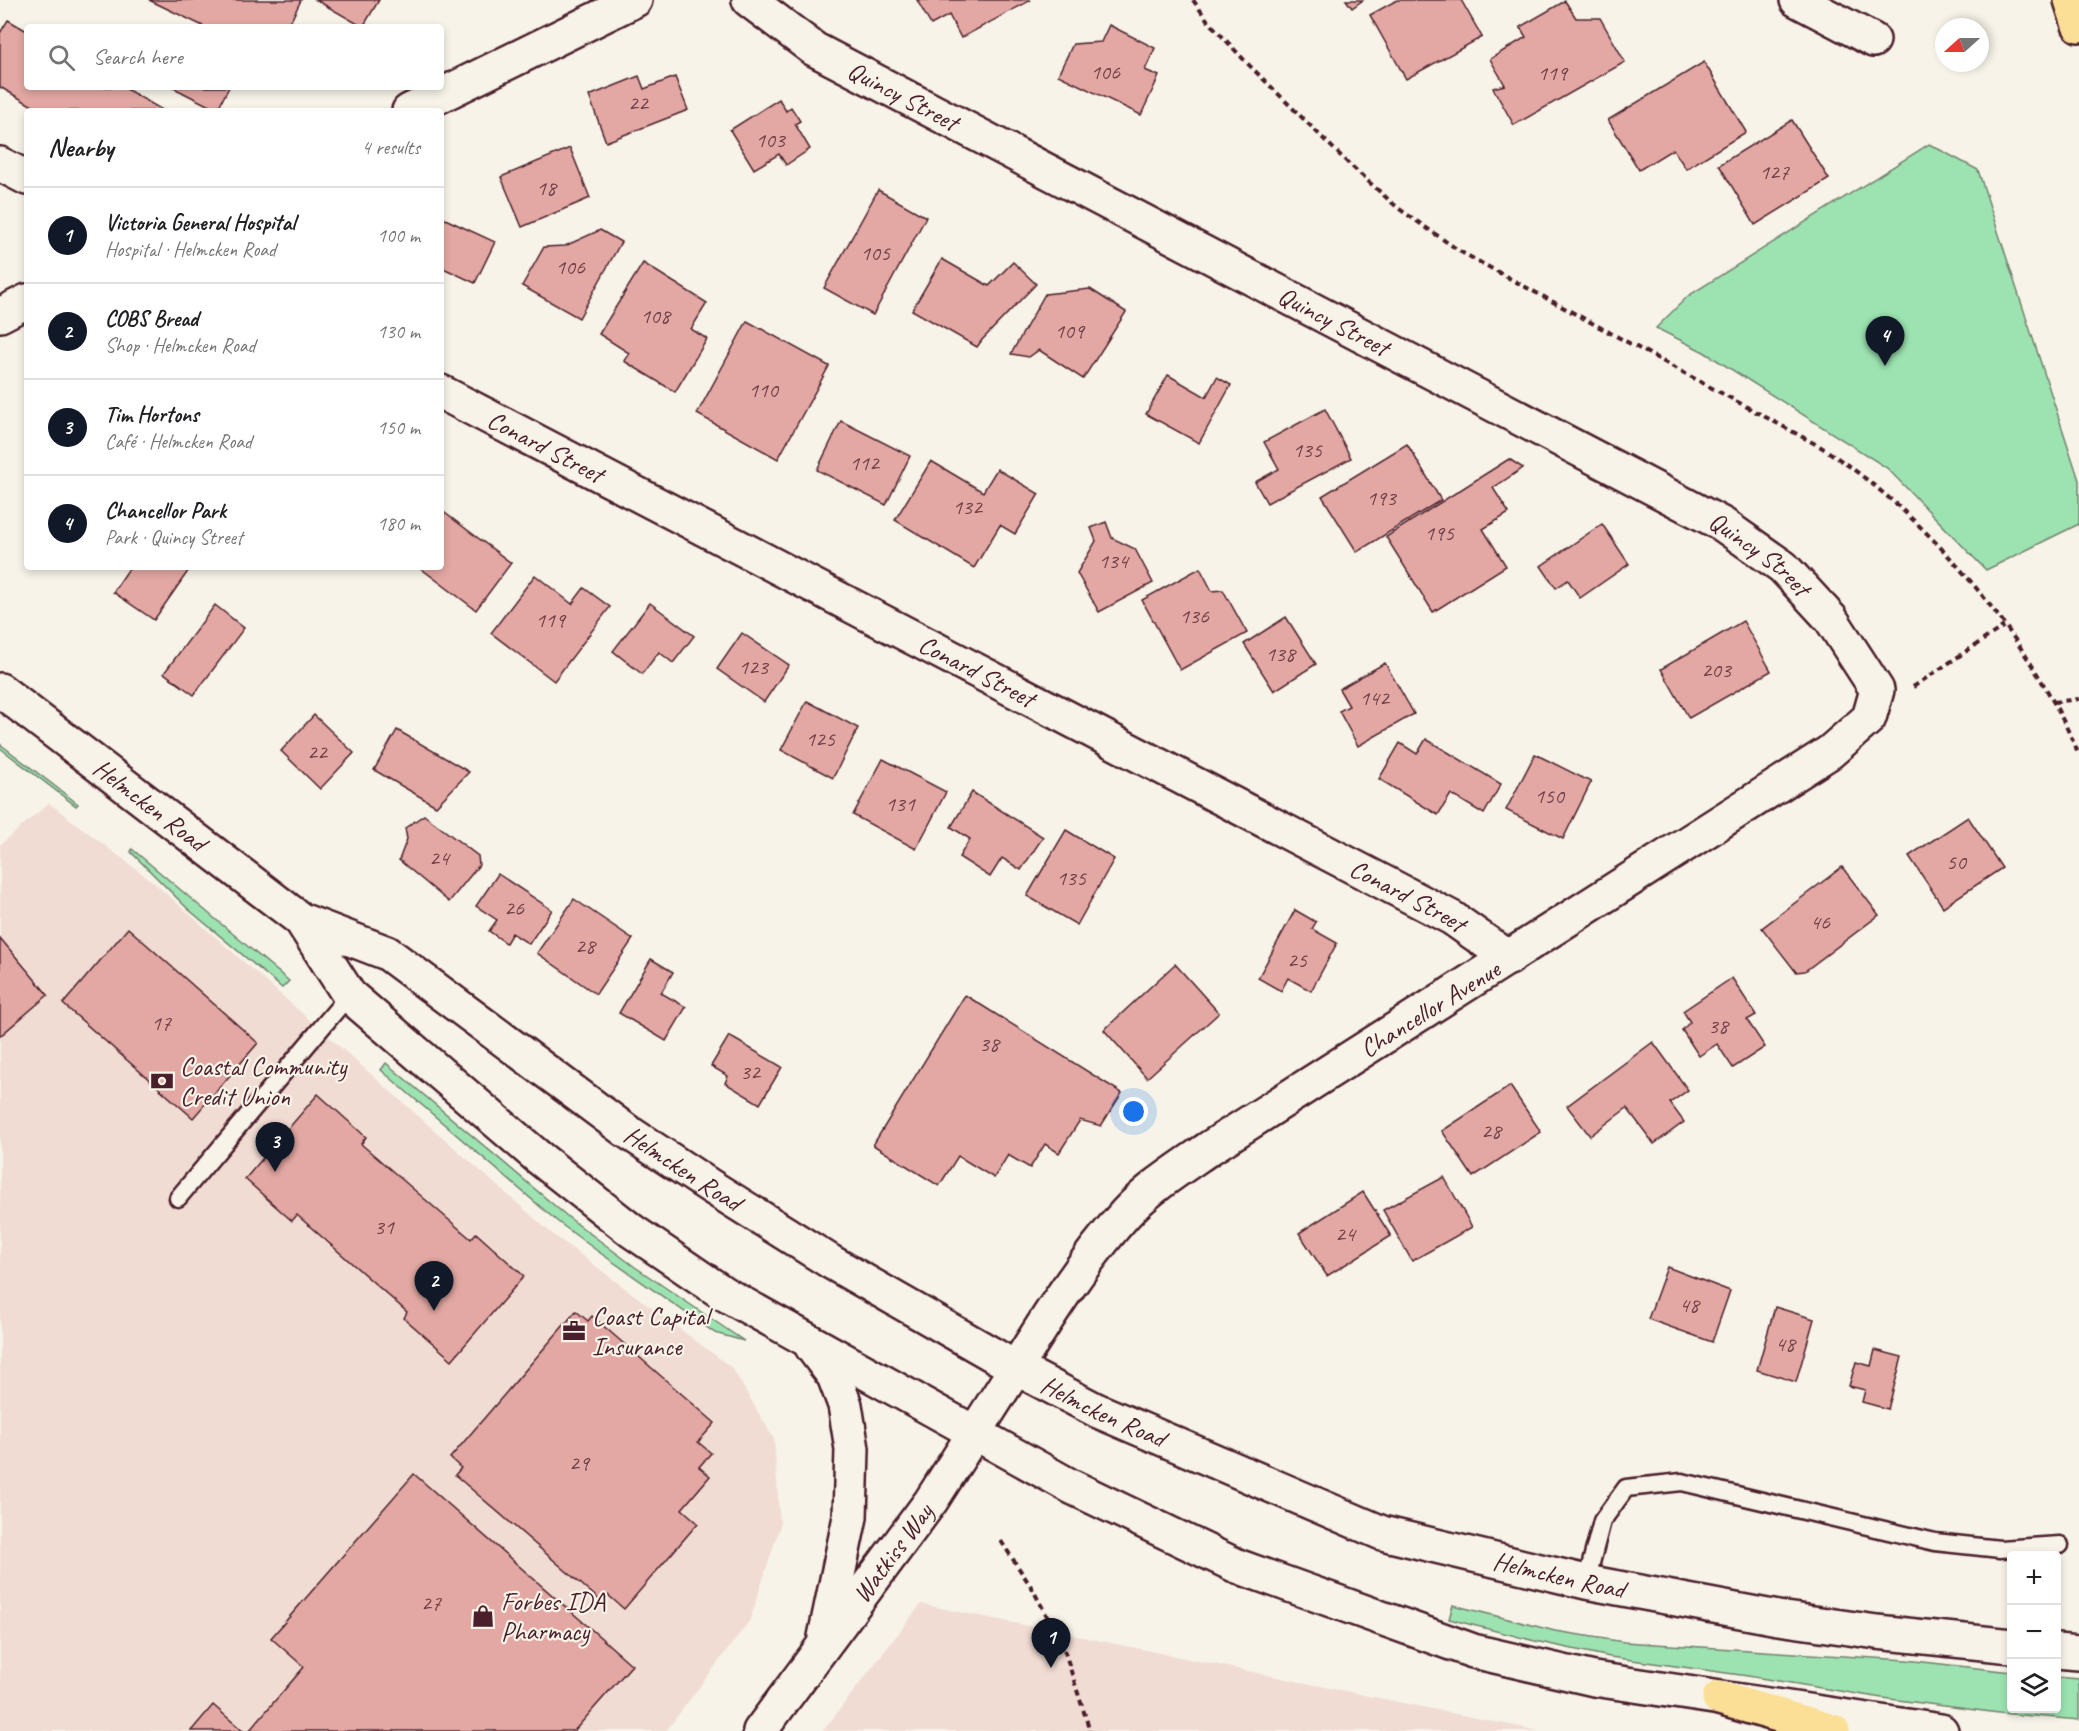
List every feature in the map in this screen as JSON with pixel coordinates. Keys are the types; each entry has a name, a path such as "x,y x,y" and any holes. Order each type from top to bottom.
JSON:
{"highway":[{"path":"2071,0 2079,26"},
{"path":"1719,1698 1833,1731"}],"street":[{"path":"415,108 635,0"},
{"name":"Quincy Street","path":"749,0 814,49 1722,524 1783,567 1832,619 1891,691"},
{"path":"1797,0 1873,40"},
{"path":"0,164 24,176"},
{"path":"0,315 24,303"},
{"name":"Conard Street","path":"444,394 1452,918 1509,958"},
{"name":"Helmcken Road","path":"0,690 301,920 387,953 634,1137 831,1262 1016,1368 1096,1410 1382,1533 1586,1582 1778,1618 1877,1632 2007,1645"},
{"name":"Chancellor Avenue","path":"1016,1368 1088,1259 1126,1213 1165,1179 1208,1149 1830,752 1869,718 1891,691"},
{"name":"Helmcken Road","path":"301,920 349,995 538,1157 632,1231 723,1293 1072,1487 1227,1562 1334,1603 1473,1651 1594,1679 1941,1731"},
{"path":"807,1340 834,1376 845,1405 852,1449 850,1517 823,1647"},
{"name":"Watkiss Way","path":"760,1731 931,1501 1016,1368"},
{"path":"2061,1651 2079,1653"}],"lane":[{"path":"178,1198 349,995"},
{"path":"1586,1582 1602,1521 1626,1488 1682,1482 1935,1542 2000,1549 2060,1545"}],"path":[{"path":"1193,0 1208,21 1246,62 1347,163 1398,208 1461,252 1821,447 1867,478 1967,576 2020,646 2054,702 2079,755"},
{"path":"1891,691 2004,626"},
{"path":"2054,702 2079,699"},
{"path":"1001,1541 1032,1588 1063,1646 1090,1731"}],"shaded area":[{"path":"49,803 153,882 550,1232 732,1368 774,1439 780,1526 750,1620 666,1731 0,1731 0,845"},
{"path":"921,1604 1539,1731 823,1731"}],"green space":[{"path":"1929,144 1978,170 2079,480 2079,524 1986,570 1887,468 1704,352 1656,328 1688,296"},
{"path":"0,744 78,804 76,806 0,748"},
{"path":"132,849 289,981 282,988 188,909 131,852"},
{"path":"386,1063 568,1217 635,1267 744,1341 715,1333 558,1222 381,1070"},
{"path":"1453,1605 1555,1631 1624,1642 1906,1660 2007,1672 2007,1713 2061,1713 2061,1677 2079,1679 2079,1720 1999,1713 1882,1698 1610,1657 1449,1619"}],"building":[{"path":"149,0 301,0 289,24 199,24"},
{"path":"316,0 379,0 365,24 358,24"},
{"path":"917,0 1031,0 961,38 949,15 931,25"},
{"path":"1346,0 1363,0 1352,8"},
{"path":"1397,0 1461,0 1482,37 1406,79 1370,15"},
{"path":"1565,1 1576,18 1600,18 1625,62 1514,125 1493,88 1505,85 1490,59 1526,37 1520,27"},
{"path":"8,20 24,29 24,90 128,90 159,108 36,108 0,87 0,33"},
{"path":"1109,25 1155,48 1145,70 1159,76 1141,115 1058,75 1073,44 1101,42"},
{"path":"1704,62 1746,132 1686,169 1673,149 1639,170 1608,120"},
{"path":"639,76 644,89 675,77 688,110 606,142 589,96"},
{"path":"178,90 227,90 218,108 213,108"},
{"path":"779,99 786,111 791,107 800,121 795,124 810,149 786,165 779,154 754,169 730,130"},
{"path":"1792,120 1829,179 1755,225 1719,165"},
{"path":"570,148 590,198 522,227 501,177"},
{"path":"878,190 926,217 873,315 824,288"},
{"path":"444,218 495,242 475,283 444,268"},
{"path":"600,230 621,242 579,318 522,286 544,247 565,246"},
{"path":"942,259 989,286 1013,262 1036,284 977,347 912,310"},
{"path":"643,263 707,303 691,329 707,339 675,392 624,361 629,353 599,334"},
{"path":"1090,289 1126,312 1083,379 1039,350 1029,357 1011,354 1045,294"},
{"path":"747,321 829,366 778,459 697,414"},
{"path":"1168,375 1206,397 1217,377 1231,385 1199,443 1146,414"},
{"path":"1325,409 1351,458 1267,503 1255,482 1279,469 1264,442"},
{"path":"841,421 910,456 886,505 817,470"},
{"path":"1407,444 1441,500 1357,552 1322,496"},
{"path":"1509,459 1523,468 1493,488 1509,513 1483,529 1506,566 1433,612 1386,537"},
{"path":"931,461 983,492 997,469 1039,494 1015,534 1000,525 974,568 895,520"},
{"path":"444,512 511,563 476,610 423,570 444,570"},
{"path":"1106,522 1112,538 1135,549 1153,583 1099,612 1077,573 1096,541 1091,528"},
{"path":"1602,524 1629,564 1580,598 1568,580 1556,588 1541,566"},
{"path":"1200,568 1212,591 1223,590 1247,633 1180,670 1142,600"},
{"path":"128,570 189,570 154,620 113,592"},
{"path":"535,575 572,604 584,588 610,607 554,681 491,633"},
{"path":"650,603 694,636 673,663 659,652 642,674 613,651"},
{"path":"215,605 244,628 194,695 164,673"},
{"path":"1286,617 1316,664 1274,691 1244,644"},
{"path":"1743,621 1771,671 1689,718 1661,669"},
{"path":"742,633 789,665 764,702 717,669"},
{"path":"1385,663 1414,714 1358,746 1339,711 1349,706 1339,689"},
{"path":"807,701 858,728 833,778 781,750"},
{"path":"314,715 354,753 320,789 281,751"},
{"path":"397,730 469,772 436,806 374,770"},
{"path":"1426,739 1501,784 1484,814 1451,794 1438,815 1379,779 1400,743 1417,754"},
{"path":"1535,754 1591,782 1563,839 1506,810"},
{"path":"883,759 946,792 916,849 853,815"},
{"path":"972,792 1043,837 1021,870 1002,858 990,877 959,857 970,839 951,827"},
{"path":"424,815 478,856 479,865 449,902 399,860 407,839 405,828"},
{"path":"1968,817 2002,868 1943,907 1909,856"},
{"path":"1066,830 1114,859 1077,925 1027,896"},
{"path":"1842,867 1879,915 1805,971 1796,972 1762,928"},
{"path":"498,874 552,910 529,944 512,933 506,943 489,931 497,920 476,906"},
{"path":"574,899 633,939 596,994 537,953"},
{"path":"1295,910 1316,922 1312,929 1337,943 1311,991 1288,978 1281,991 1258,978"},
{"path":"128,928 258,1043 193,1118 63,1004"},
{"path":"0,938 48,995 0,1036"},
{"path":"651,959 673,972 661,993 686,1007 666,1041 619,1013"},
{"path":"1175,964 1219,1013 1147,1078 1104,1030"},
{"path":"1732,978 1756,1015 1747,1020 1765,1047 1733,1068 1717,1044 1699,1056 1682,1030 1690,1022 1683,1011"},
{"path":"965,995 1122,1093 1101,1126 1080,1120 1059,1153 1045,1144 1030,1168 1008,1155 994,1178 958,1156 939,1186 873,1145"},
{"path":"729,1036 782,1067 760,1104 725,1083 728,1076 711,1066"},
{"path":"1653,1042 1688,1090 1670,1103 1684,1122 1654,1144 1627,1108 1590,1136 1567,1106"},
{"path":"1510,1086 1541,1132 1473,1177 1442,1131"},
{"path":"318,1094 366,1137 361,1144 471,1239 476,1233 524,1276 452,1360 404,1318 407,1312 297,1215 292,1221 245,1179"},
{"path":"1444,1177 1472,1227 1412,1261 1383,1210"},
{"path":"1363,1192 1391,1236 1327,1276 1299,1233"},
{"path":"1667,1267 1730,1291 1712,1342 1648,1319"},
{"path":"1775,1307 1814,1319 1796,1382 1757,1370"},
{"path":"576,1311 588,1321 592,1316 715,1423 698,1442 711,1453 699,1467 710,1476 682,1509 698,1523 624,1609 608,1595 602,1602 455,1475 461,1468 450,1458"},
{"path":"1875,1350 1902,1357 1888,1409 1862,1402 1865,1390 1849,1386 1856,1362 1871,1366"},
{"path":"414,1474 632,1665 574,1731 249,1731 304,1667 271,1638"},
{"path":"213,1705 243,1731 191,1731"}],"place":[{"name":"Chancellor Park","path":"1885,366"},
{"name":"Coastal Community Credit Union","path":"162,1081"},
{"name":"Tim Hortons","path":"275,1172"},
{"name":"COBS Bread","path":"434,1311"},
{"name":"Coast Capital Insurance","path":"574,1331"},
{"name":"Forbes IDA Pharmacy","path":"483,1616"},
{"name":"Victoria General Hospital","path":"1051,1668"}]}
